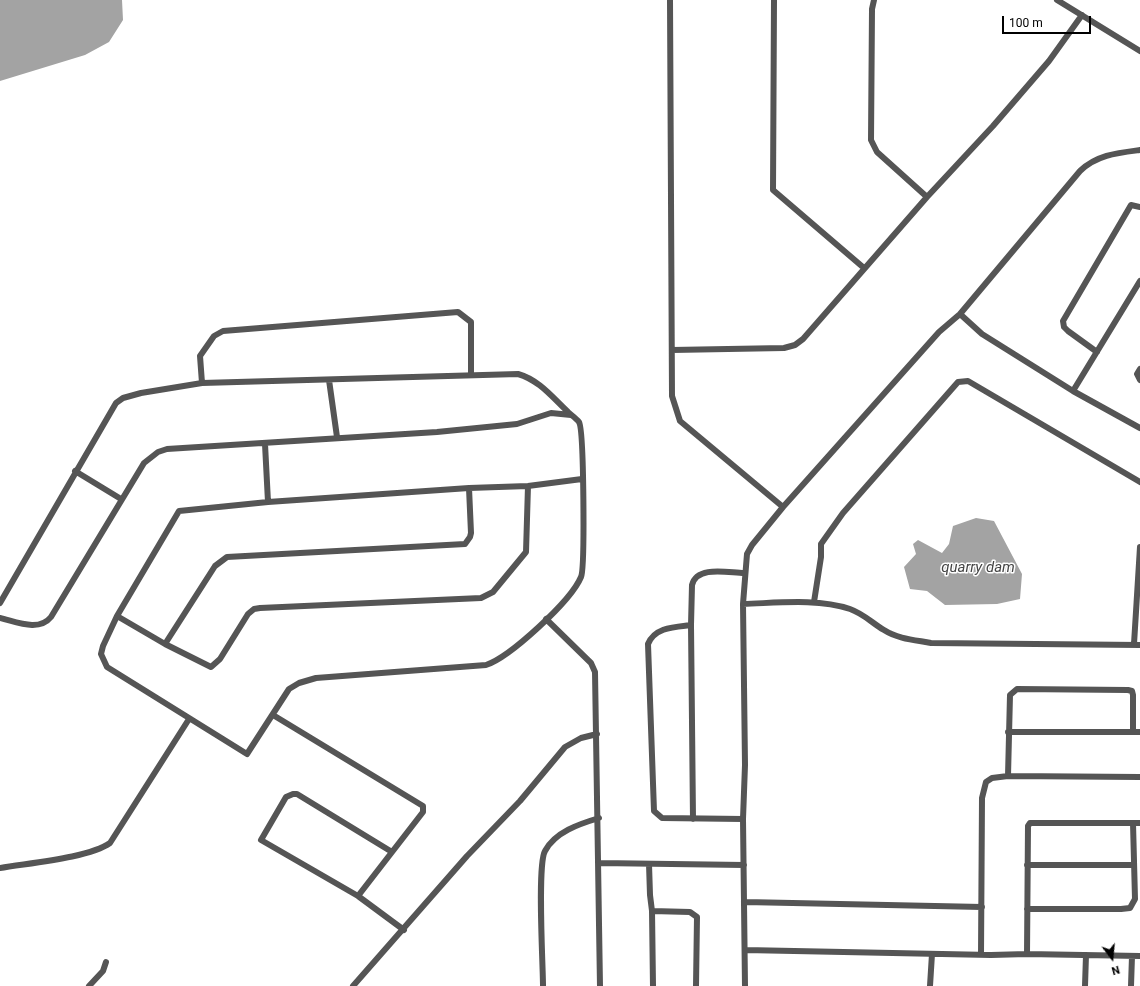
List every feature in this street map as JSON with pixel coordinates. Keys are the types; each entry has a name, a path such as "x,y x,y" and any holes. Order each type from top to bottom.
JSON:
{"street":[{"path":"670,0 672,396 680,421 783,508"},
{"path":"774,0 773,190 864,268"},
{"path":"874,0 872,9 871,140 877,152 927,197"},
{"path":"1057,0 1140,51"},
{"path":"672,350 784,348 795,345 803,339 864,268 993,126 1049,61 1082,15"},
{"path":"745,986 743,604 744,573 747,554 752,545 783,508 939,332 960,314 1087,164 1106,155 1140,150"},
{"path":"1097,352 1068,331 1064,327 1063,321 1131,205 1140,207"},
{"path":"1073,391 1140,280"},
{"path":"202,384 200,356 214,336 224,331 458,312 471,322 472,374"},
{"path":"960,314 982,334 1073,391 1140,428"},
{"path":"1140,369 1137,374 1140,380"},
{"path":"0,603 75,471 116,403 123,398 141,393 202,384 472,374 518,374 527,377 543,387 579,422 580,426 582,479 583,558 582,576 573,590 546,619 503,657 486,665 309,680 299,683 289,689 247,754 189,720 107,667 101,654 103,646 118,616 179,511 268,502 469,488 528,486 582,479"},
{"path":"329,380 337,437"},
{"path":"814,602 821,557 821,544 826,535 958,382 968,381 1140,482"},
{"path":"0,618 35,626 46,624 52,617 121,498 144,463 158,452 167,449 265,444 337,437 510,425 529,422 551,413 571,415"},
{"path":"265,444 268,502"},
{"path":"75,471 121,498"},
{"path":"118,616 165,644 211,666 220,659 248,614 254,609 481,598 489,595 526,552 528,486"},
{"path":"165,644 215,566 227,557 464,544 470,537 471,533 469,488"},
{"path":"743,604 814,602 849,609 866,616 885,631 898,636 931,643 1137,644 1140,547"},
{"path":"693,819 692,585 698,574 705,572 744,573"},
{"path":"546,619 594,667 597,734 600,986"},
{"path":"691,625 668,627 653,636 648,644 654,811 662,818 743,819"},
{"path":"1008,776 1010,695 1017,689 1132,691 1133,732"},
{"path":"273,715 423,806 423,812 358,896"},
{"path":"0,868 86,853 103,848 110,843 189,720"},
{"path":"1008,732 1140,732"},
{"path":"353,986 565,748 581,738 597,734"},
{"path":"981,955 984,789 986,782 992,778 1008,776 1140,777"},
{"path":"392,852 297,794 286,797 261,840 358,896 404,930"},
{"path":"543,986 542,872 544,852 557,837 577,825 598,818"},
{"path":"1027,909 1121,910 1130,908 1135,899 1134,865 1137,822 1033,822 1028,826 1027,865 1027,909 1027,954"},
{"path":"599,863 744,865"},
{"path":"649,864 652,911 652,986"},
{"path":"1027,865 1134,865"},
{"path":"745,902 982,907"},
{"path":"652,911 690,912 698,916 696,986"},
{"path":"745,950 981,955 1027,954 1140,956"},
{"path":"930,986 932,954"},
{"path":"1085,986 1086,955"},
{"path":"1131,986 1132,956"},
{"path":"89,986 103,971 106,962"}],"water":[{"path":"0,0 122,0 123,20 109,42 85,55 0,81"},
{"name":"quarry dam","path":"976,518 994,521 1022,574 1020,599 997,604 945,605 927,591 910,589 904,567 916,554 913,544 918,540 942,553 949,544 953,526"}]}
